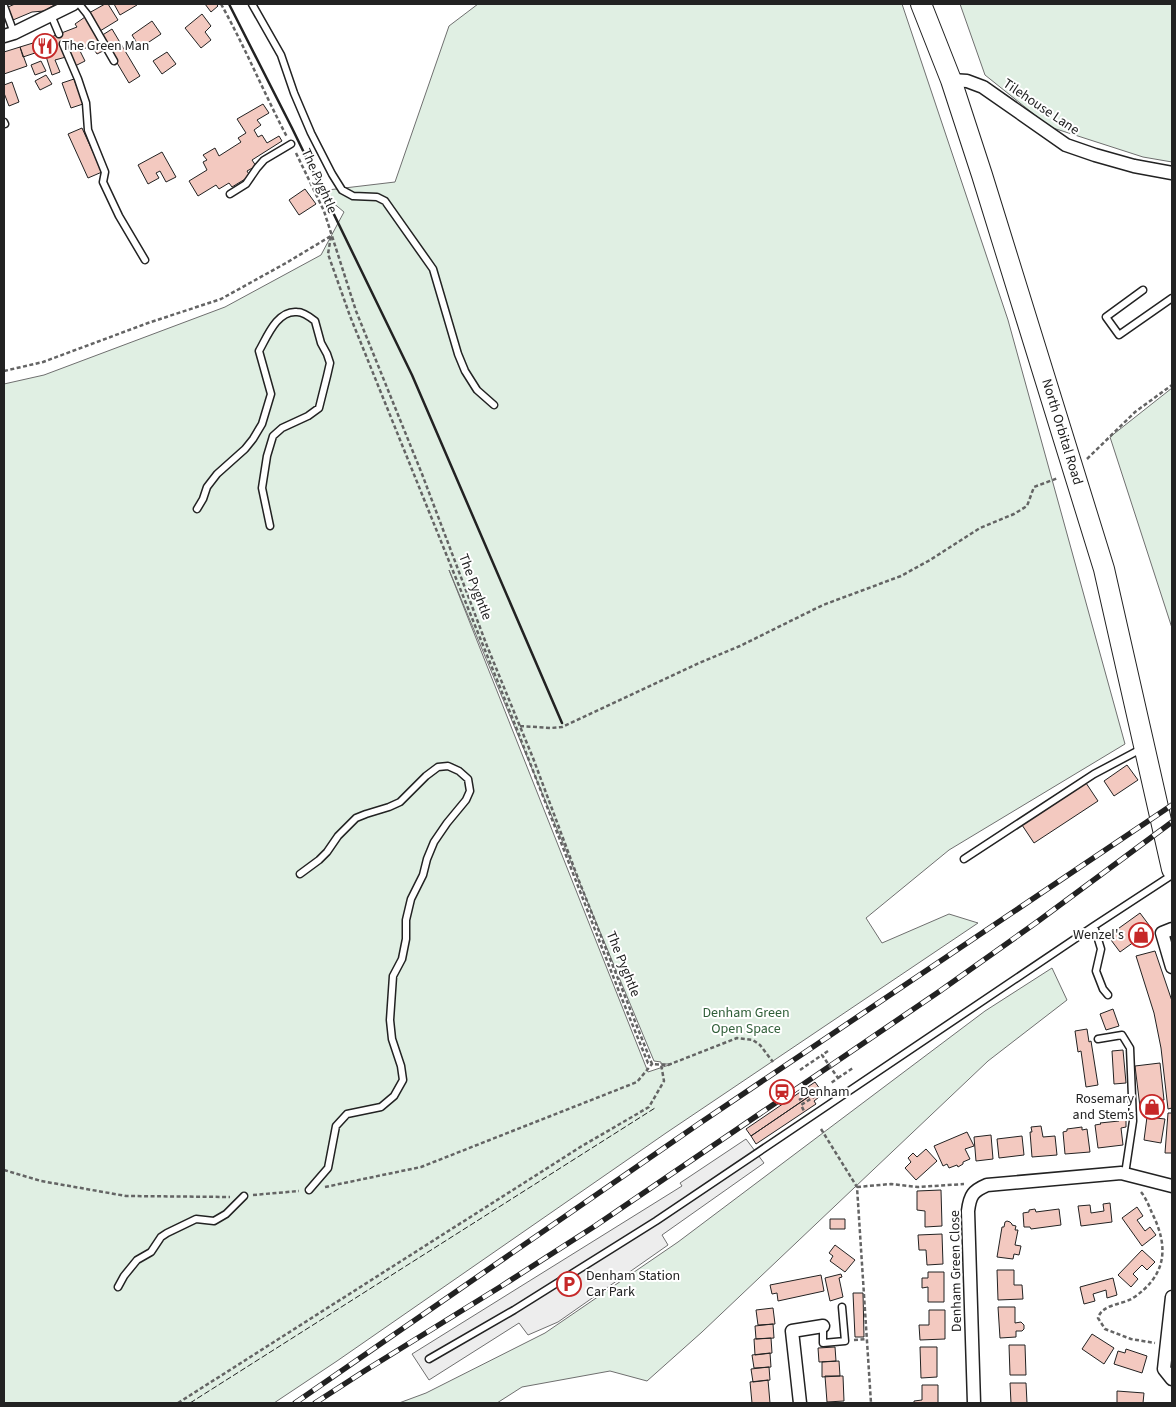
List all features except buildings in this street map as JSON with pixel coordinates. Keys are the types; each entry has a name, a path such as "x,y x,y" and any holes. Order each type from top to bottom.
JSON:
{"main road":[{"name":"North Orbital Road","path":"922,4 951,80 982,175 1104,568 1172,869"}],"street":[{"path":"9,35 73,4"},
{"name":"Tilehouse Lane","path":"951,80 967,81 984,88 1066,145 1134,166 1172,173"},
{"path":"1172,928 1162,933 1172,967"},
{"path":"976,1190 987,1185 1121,1173 1172,1186"},
{"name":"Denham Green Close","path":"974,1403 968,1211 969,1200 976,1190"},
{"path":"1172,1297 1164,1369 1172,1379"},
{"path":"800,1403 792,1330 823,1326"}],"lane":[{"path":"79,4 87,14 114,61"},
{"path":"252,4 281,55 311,133 332,174 342,190 353,196 377,197 385,201 425,258 433,270 458,354 465,371 477,390 494,405"},
{"path":"4,6 9,35"},
{"path":"50,15 59,34"},
{"path":"63,44 86,103 88,130 105,172 103,182 119,216 145,260"},
{"path":"230,194 246,184 264,160 291,144"},
{"path":"1143,290 1106,317 1119,335 1172,298"},
{"path":"197,509 207,487 217,474 253,439 262,424 271,394 259,351 275,322 286,314 296,312 306,315 315,321 321,344 330,363 319,408 308,416 282,428 273,436 267,456 262,488 270,526"},
{"path":"964,859 1094,774 1144,748"},
{"path":"300,874 327,852 338,836 356,818 389,808 400,802 426,776 438,767 448,766 460,771 468,779 470,790 466,800 434,842 423,875 411,899 406,920 406,939 402,959 393,976 390,1020 392,1039 401,1066 403,1080 394,1096 381,1107 346,1114 336,1126 328,1168 309,1190"},
{"path":"429,1359 514,1310 656,1222 1172,875"},
{"path":"1094,926 1101,949 1096,971 1108,996"},
{"path":"1098,1039 1122,1035 1130,1048 1133,1121 1125,1174"},
{"path":"118,1287 137,1260 152,1252 161,1237 196,1219 214,1221 226,1214 244,1196"},
{"path":"823,1326 823,1343 845,1341 842,1307"}],"path":[{"name":"The Pyghtle","path":"222,4 324,211 356,311 422,474 487,646 652,1064"},
{"path":"4,371 43,362 221,299 331,236"},
{"path":"331,236 328,254 350,316 516,727 648,1063 668,1065 737,1038 752,1040 760,1045 773,1062"},
{"path":"520,726 562,727 699,663 740,646 823,605 902,576 980,528 1014,514 1027,506 1034,487 1074,472 1135,412 1172,385"},
{"path":"800,1070 828,1051"},
{"path":"822,1055 838,1078"},
{"path":"178,1403 582,1146 649,1107 664,1081 661,1064"},
{"path":"831,1083 852,1068"},
{"path":"800,1100 817,1088 820,1092 803,1104"},
{"path":"821,1129 857,1186 871,1403"},
{"path":"857,1186 891,1184 918,1187 967,1184 976,1190"},
{"path":"1136,1188 1143,1193 1164,1244 1162,1265 1151,1282 1132,1298 1106,1308 1099,1313 1098,1318 1105,1329 1131,1339 1166,1346"}],"green space":[{"name":"Denham Green Open Space","path":"478,4 902,4 1008,320 1125,744 949,850 866,918 882,943 949,914 978,923 666,1133 274,1403 4,1403 4,384 44,375 225,307 321,255 344,212 319,191 395,182 449,26","holes":["449,570 654,1061 661,1062 661,1064 672,1064 648,1072"]},
{"path":"960,4 1172,4 1172,162 1143,157 1050,127 985,75"},
{"path":"1172,388 1172,628 1110,437"},
{"path":"1052,968 1067,1000 988,1061 702,1332 647,1381 610,1371 522,1387 497,1403 399,1403 426,1393 545,1333 678,1242 985,1011"}],"shaded area":[{"name":"Denham Station Car Park","path":"746,1139 764,1163 662,1235 668,1245 558,1322 528,1335 519,1323 429,1380 412,1354 682,1186 680,1183"}],"railway":[{"path":"295,1403 700,1123 1172,805"},
{"path":"315,1403 595,1226 940,991 1172,822"}],"fence":[{"path":"190,1403 655,1108"}],"wall":[{"path":"229,4 292,128 412,375 562,723"}],"place":[{"name":"The Green Man","path":"45,46"},
{"name":"Wenzel's","path":"1141,935"},
{"name":"Denham","path":"782,1092"},
{"name":"Rosemary and Stems","path":"1152,1107"},
{"name":"Denham Station Car Park","path":"569,1284"}]}
